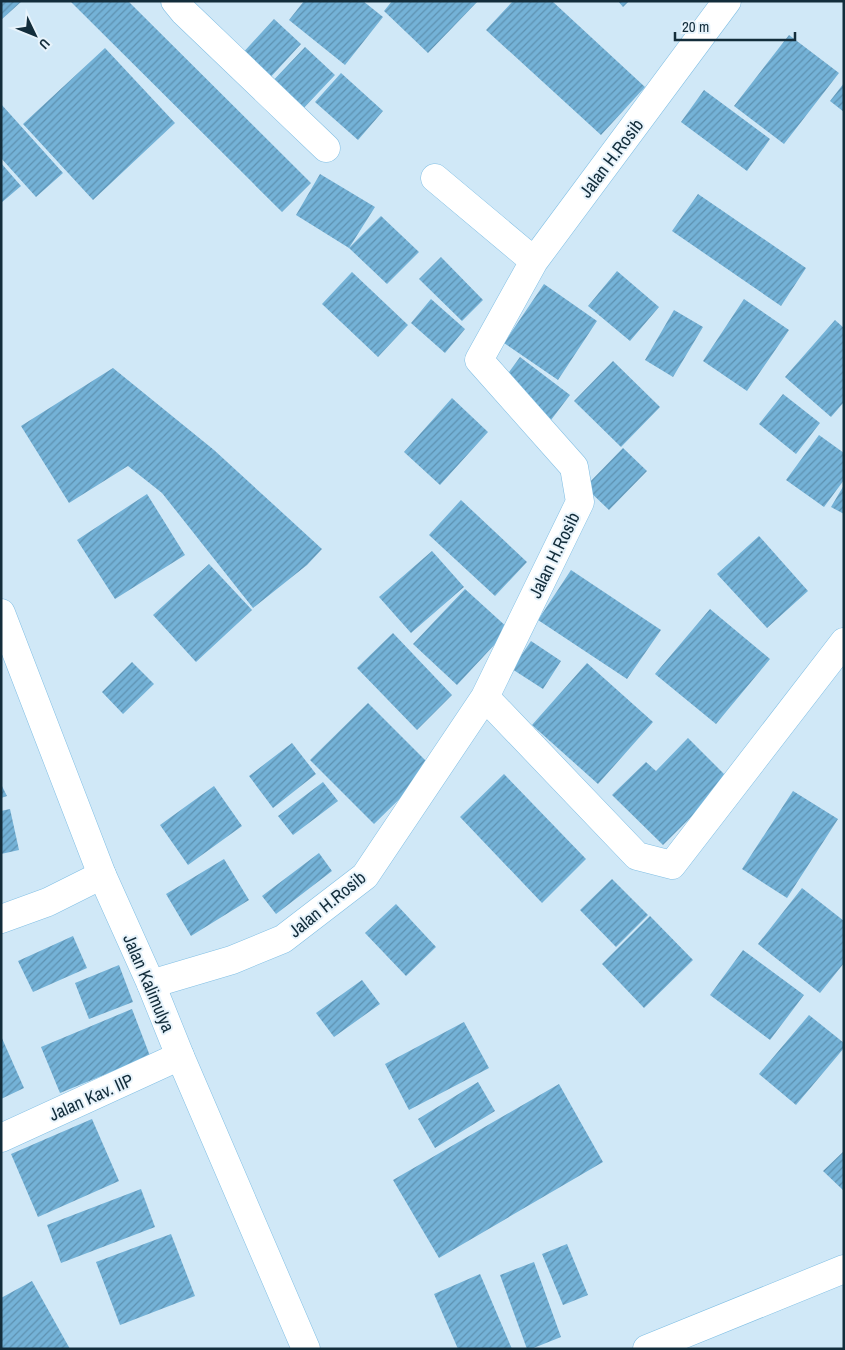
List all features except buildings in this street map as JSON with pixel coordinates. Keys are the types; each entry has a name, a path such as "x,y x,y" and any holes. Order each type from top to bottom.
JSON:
{"street":[{"path":"175,1 184,12 326,148"},
{"name":"Jalan H.Rosib","path":"152,984 232,960 283,938 365,876 484,697 580,502 574,467 479,360 534,261 727,1"},
{"path":"434,178 534,261"},
{"name":"Jalan Kalimulya","path":"1,613 102,875 152,984 180,1056 306,1349"},
{"path":"484,697 637,856 672,865 844,642"},
{"path":"1,919 48,902 102,875"},
{"name":"Jalan Kav. IIP","path":"1,1138 180,1056"},
{"path":"647,1349 844,1269"}]}
